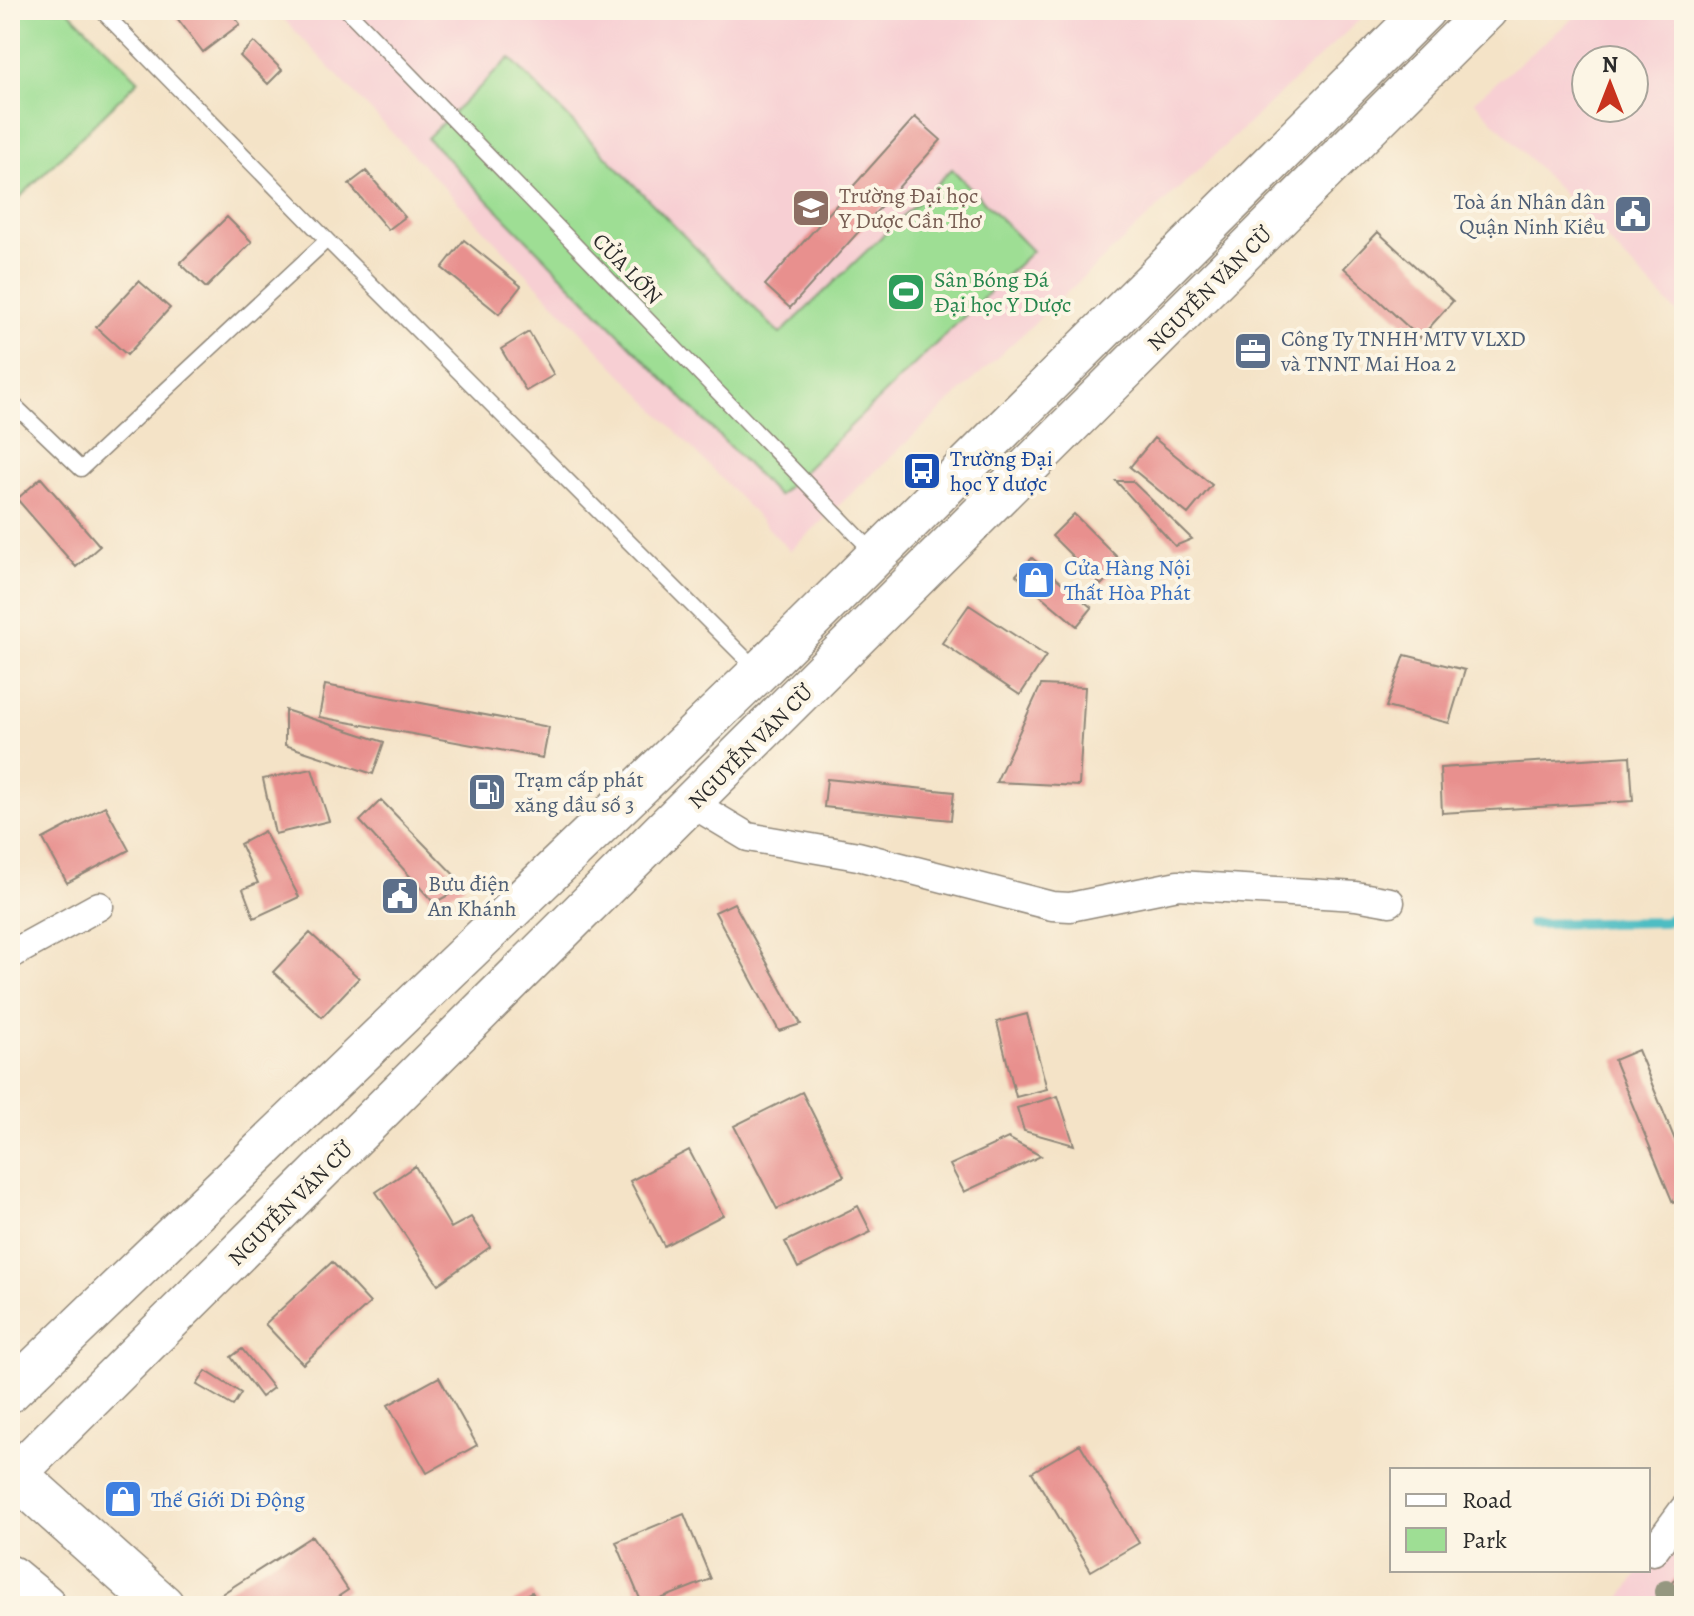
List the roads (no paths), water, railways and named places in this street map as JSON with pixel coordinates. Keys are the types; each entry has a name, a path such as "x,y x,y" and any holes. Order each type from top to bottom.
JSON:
{"highway":[{"path":"12,1475 162,1606"},
{"path":"10,1578 44,1606"}],"main road":[{"name":"NGUYỄN VĂN CỪ","path":"10,1392 1421,30 1487,10"},
{"name":"NGUYỄN VĂN CỪ","path":"12,1475 693,804 1421,30"}],"street":[{"path":"693,804 748,837 858,856 1052,906 1070,907 1178,885 1356,896 1390,902"},
{"path":"10,955 99,906"},
{"path":"1653,1551 1684,1509"}],"lane":[{"path":"101,10 759,672"},
{"name":"CỬA LỚN","path":"347,10 877,556"},
{"path":"10,401 81,469 327,240"}],"waterway":[{"path":"1531,924 1665,922 1684,911"}],"place":[{"name":"Trường Đại học Y Dược Cần Thơ","path":"811,208"},
{"name":"Toà án Nhân dân Quận Ninh Kiều","path":"1633,214"},
{"name":"Sân Bóng Đá Đại học Y Dược","path":"906,292"},
{"name":"Công Ty TNHH MTV VLXD và TNNT Mai Hoa 2","path":"1253,351"},
{"name":"Trường Đại học Y dược","path":"922,471"},
{"name":"Cửa Hàng Nội Thất Hòa Phát","path":"1036,580"},
{"name":"Trạm cấp phát xăng dầu số 3","path":"487,792"},
{"name":"Bưu điện An Khánh","path":"400,896"},
{"name":"Thế Giới Di Động","path":"123,1499"}]}
